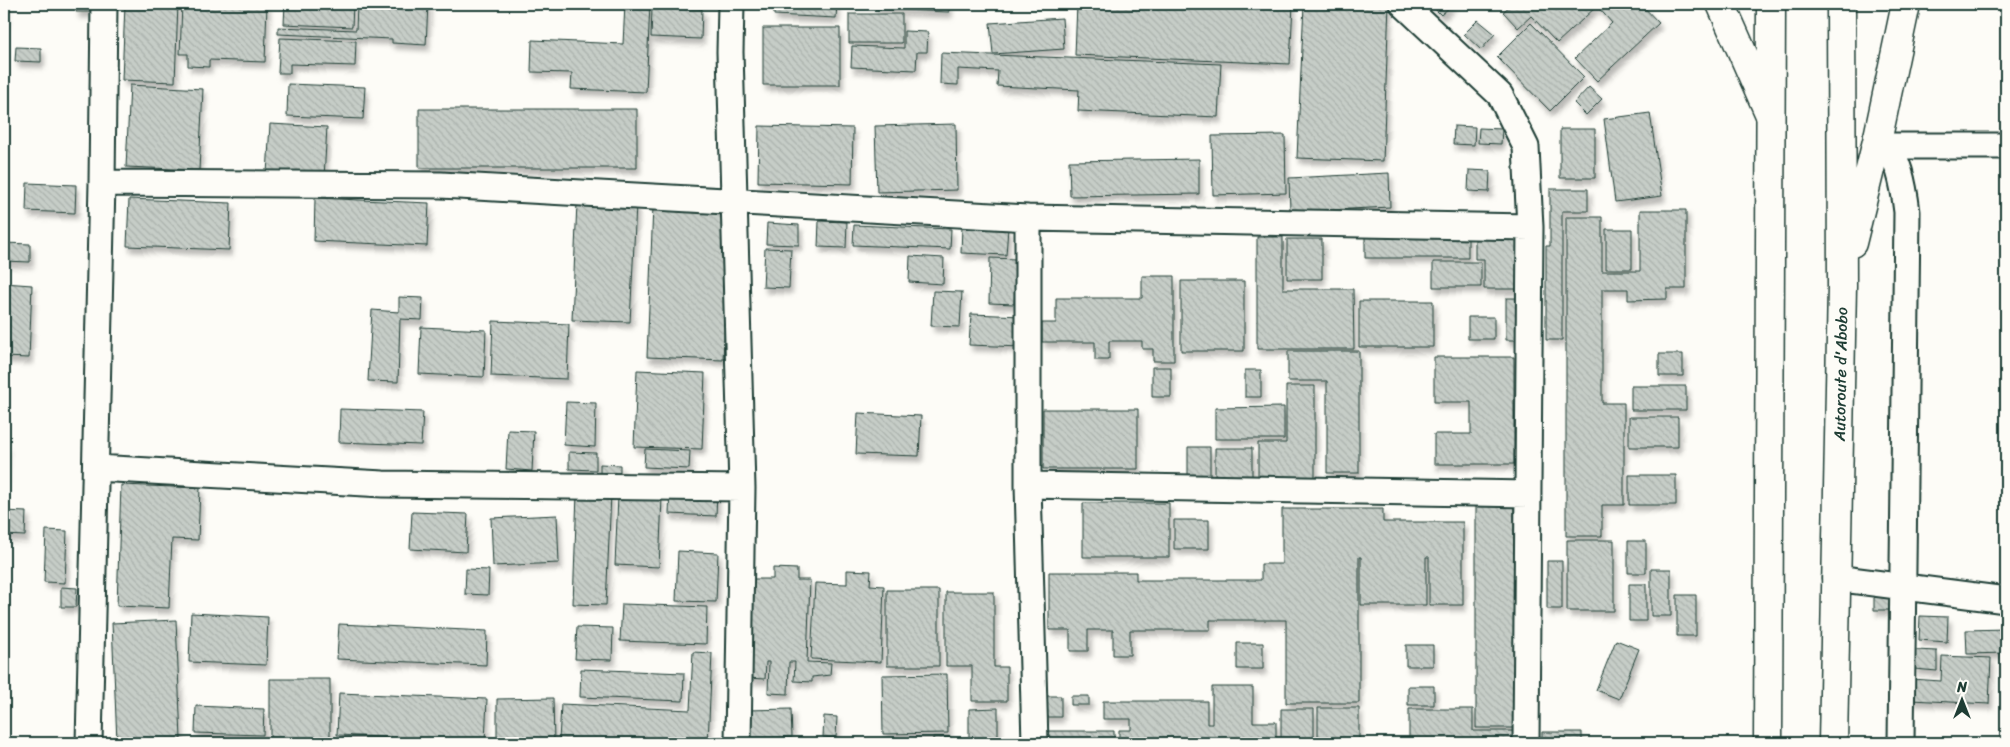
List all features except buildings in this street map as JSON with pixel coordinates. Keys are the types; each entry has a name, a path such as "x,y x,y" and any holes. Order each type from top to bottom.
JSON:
{"main road":[{"path":"1721,4 1770,115"},
{"path":"1768,743 1771,4"},
{"name":"Autoroute d'Abobo","path":"1833,743 1842,286 1842,4"},
{"path":"1842,286 1884,142 1906,4"}],"street":[{"path":"89,743 102,183 104,4"},
{"path":"732,4 730,52 742,488 738,743"},
{"path":"1403,4 1500,96 1526,147 1530,227 1526,743"},
{"path":"1901,743 1901,588 1907,212 1904,189 1884,142 2006,146"},
{"path":"102,183 441,185 735,200 1028,218 1530,227"},
{"path":"1028,218 1028,485 1035,743"},
{"path":"96,468 383,484 742,488"},
{"path":"1028,485 1528,494"},
{"path":"1835,578 2006,600"}]}
